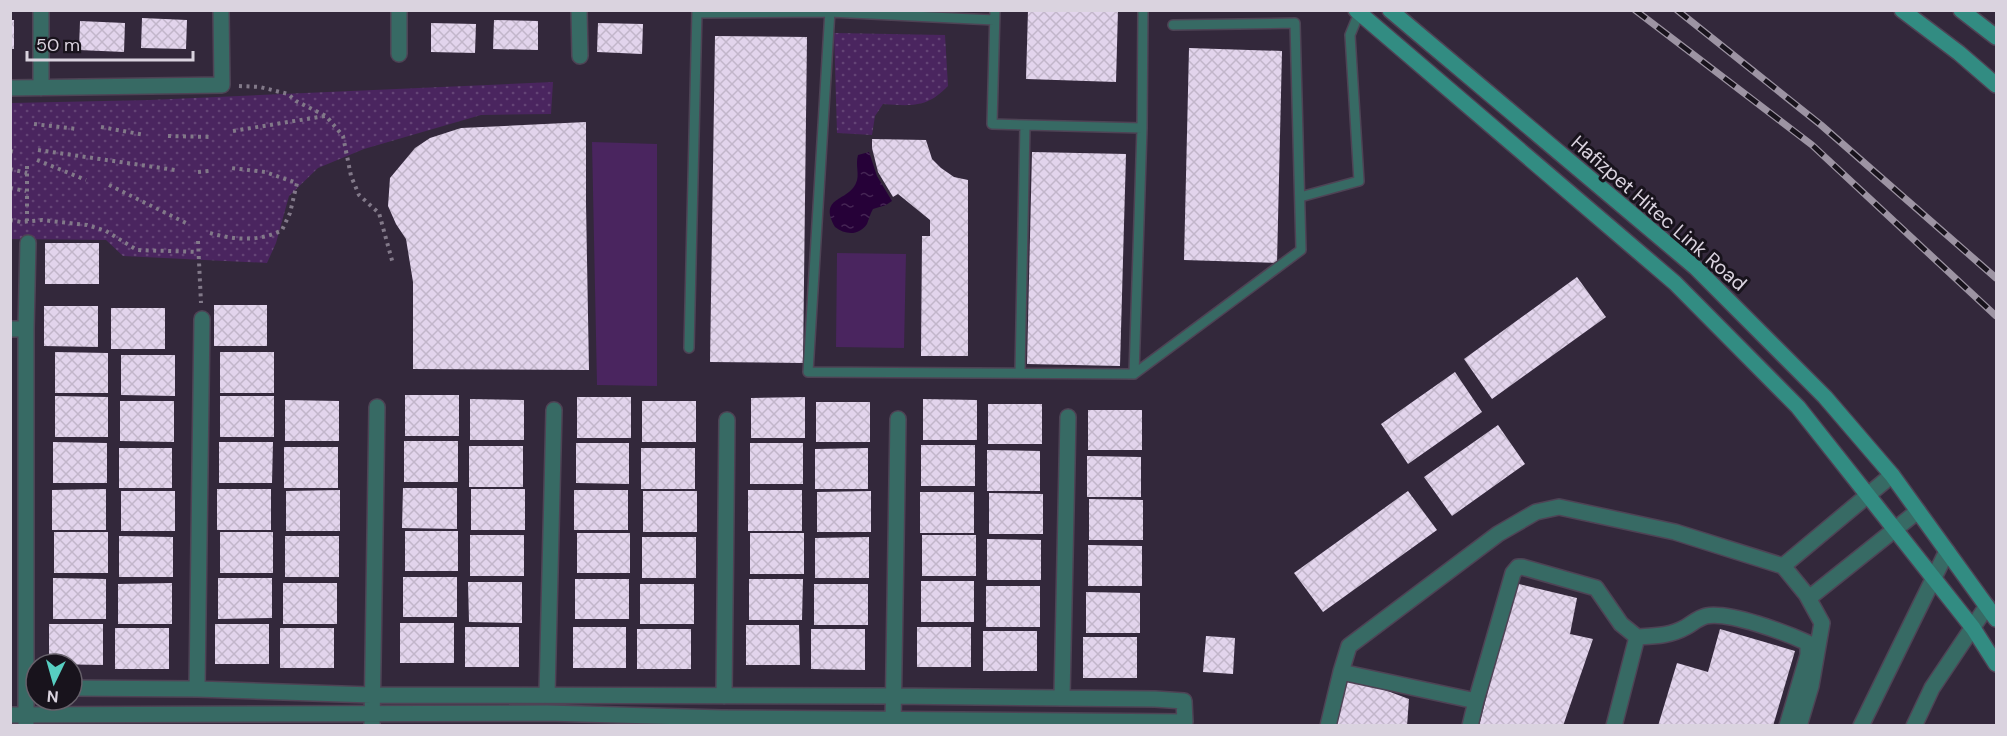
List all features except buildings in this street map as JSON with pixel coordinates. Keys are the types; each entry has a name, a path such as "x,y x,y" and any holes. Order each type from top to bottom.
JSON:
{"main road":[{"name":"Hafizpet Hitec Link Road","path":"1390,10 1695,267 1826,397 1892,475 1996,620"},
{"path":"1902,10 1959,53 1996,85"},
{"path":"1961,10 1996,37"},
{"path":"1358,12 1675,284 1798,407 1973,628 1996,664"}],"street":[{"path":"41,10 41,88"},
{"path":"10,88 222,85 221,10"},
{"path":"399,10 399,54"},
{"path":"579,10 580,56"},
{"path":"28,243 18,328 24,688 21,718 1185,722 1184,701 1062,697 371,695 197,689 84,688"},
{"path":"197,689 202,319"},
{"path":"372,719 377,407"},
{"path":"547,694 554,410"},
{"path":"1062,697 1068,417"},
{"path":"893,722 898,419"},
{"path":"724,696 727,420"},
{"path":"1783,566 1892,475"},
{"path":"1328,726 1349,646 1497,534 1536,512 1559,507 1675,532 1783,566 1809,598 1822,623 1811,686 1799,726"},
{"path":"1809,598 1918,511"},
{"path":"1861,726 1947,551"},
{"path":"1470,726 1513,573 1518,567 1522,567 1596,588 1621,624 1637,637 1672,634 1689,626 1698,618 1709,615 1725,616 1788,634 1808,643 1808,655 1787,726"},
{"path":"1914,726 1932,688 1988,606"},
{"path":"1614,726 1637,637"},
{"path":"1341,672 1476,701"}],"lane":[{"path":"1134,374 1142,128 1143,10"},
{"path":"689,348 697,12 830,11 995,15 992,124 1142,128"},
{"path":"830,11 808,372 1134,374 1301,250 1295,23 1173,25"},
{"path":"1300,197 1359,181 1350,35 1358,12"},
{"path":"1020,373 1025,125"}],"path":[{"path":"222,85 260,87 288,94 326,116 343,136 351,176 359,195 379,213 393,264"},
{"path":"233,131 326,116"},
{"path":"34,124 77,129"},
{"path":"100,127 144,135"},
{"path":"168,136 211,136"},
{"path":"38,150 175,170"},
{"path":"37,160 86,180"},
{"path":"27,166 28,243"},
{"path":"210,233 243,238 262,238 282,230 290,213 297,183 264,172 231,168"},
{"path":"10,169 27,173"},
{"path":"198,172 209,171"},
{"path":"109,185 188,224"},
{"path":"10,188 26,191"},
{"path":"10,220 27,222 42,220 95,227 137,250 198,252"},
{"path":"198,241 202,319"}],"shaded area":[{"path":"834,33 945,35 948,86 926,102 902,105 883,104 875,116 872,135 837,133"},
{"path":"553,82 551,114 481,115 364,149 318,168 289,196 276,243 267,263 123,256 106,240 11,239 11,103 150,100"},
{"path":"592,142 657,144 657,386 597,385"},
{"path":"837,253 906,254 904,348 836,347"}],"water":[{"path":"869,152 877,176 892,201 873,209 867,224 860,231 843,232 835,227 830,210 832,204 847,194 856,183 858,155"}],"railway":[{"path":"1635,10 1812,145 1996,316"},
{"path":"1677,10 1821,125 1996,278"}]}
